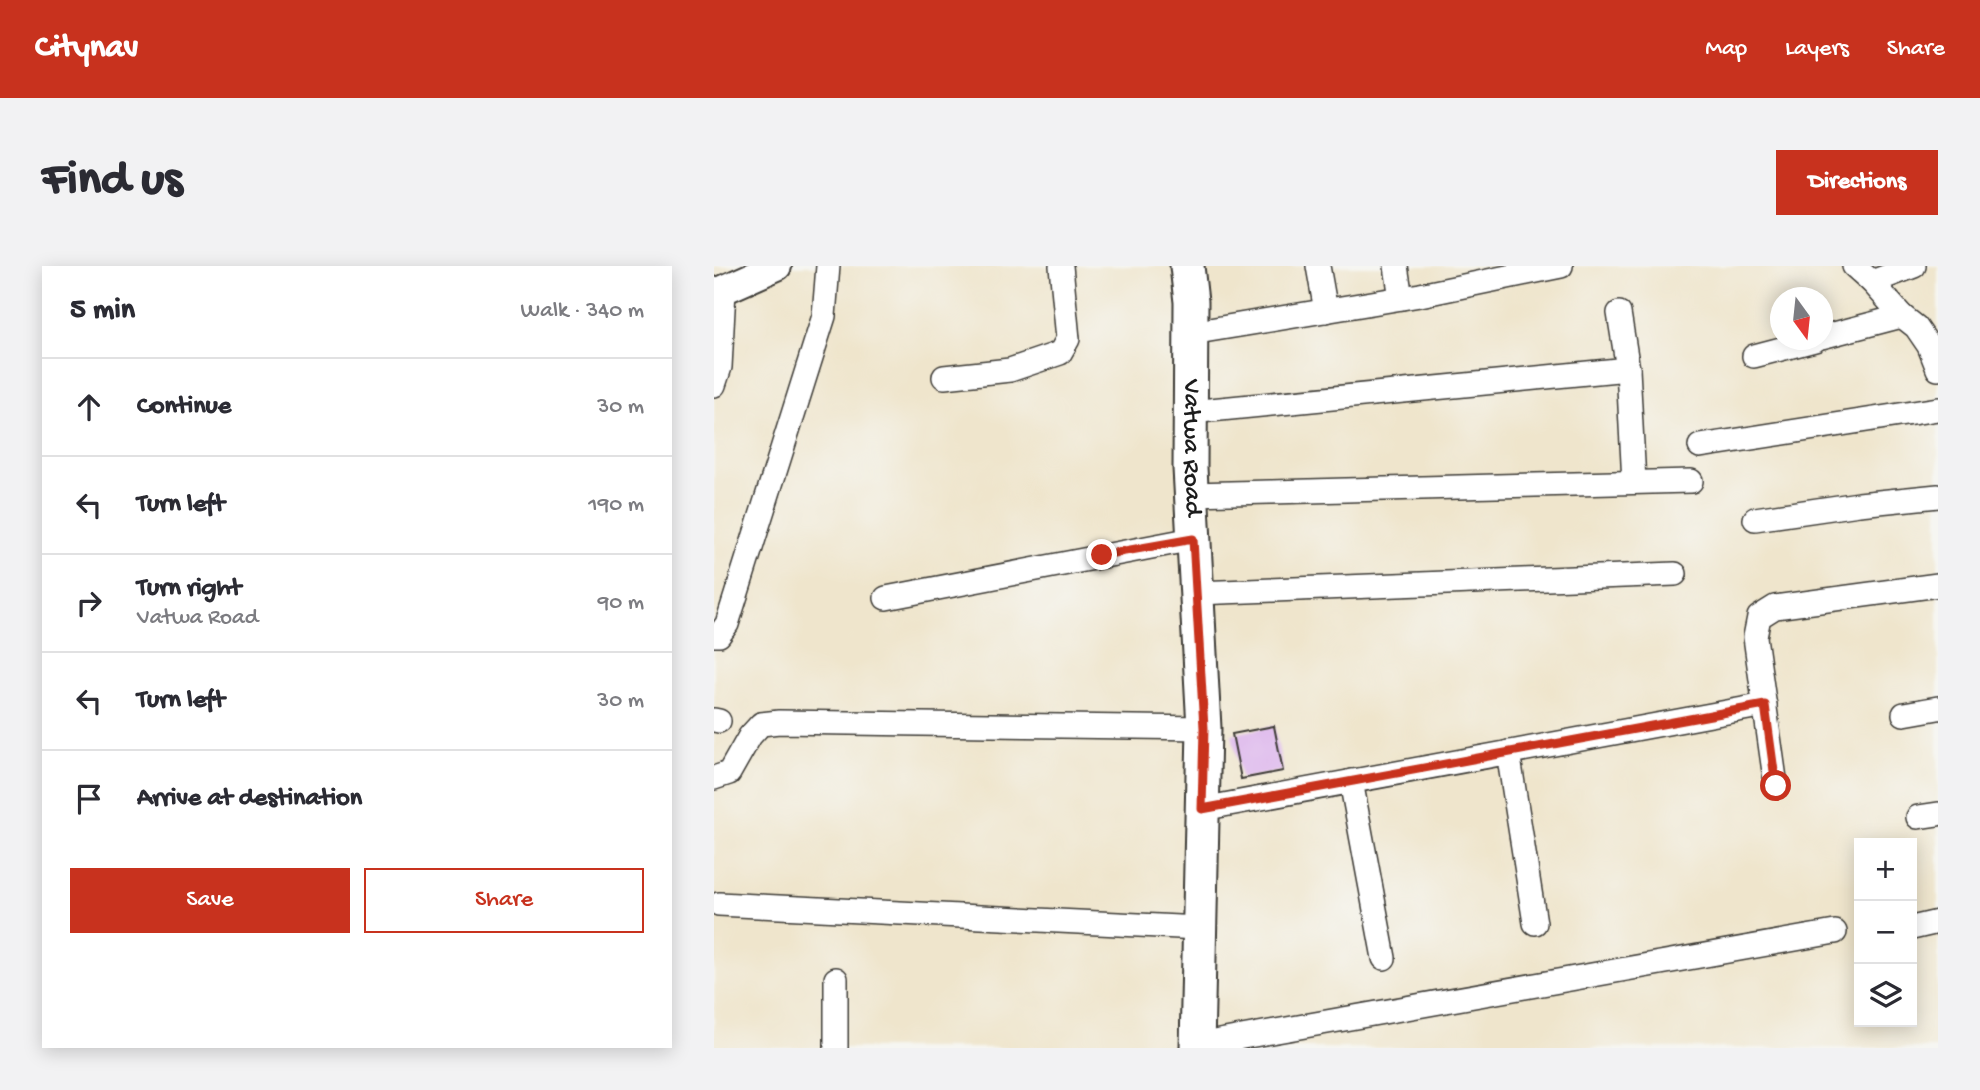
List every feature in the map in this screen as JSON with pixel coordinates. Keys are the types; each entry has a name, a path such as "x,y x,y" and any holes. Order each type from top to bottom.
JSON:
{"main road":[{"name":"Vatwa Road","path":"1187,266 1191,302 1191,494 1204,728 1196,1047"}],"street":[{"path":"714,385 720,367 717,279 777,266"},
{"path":"714,635 719,635 727,624 824,316 828,266"},
{"path":"944,377 1010,370 1060,353 1068,339 1061,266"},
{"path":"1318,266 1326,311"},
{"path":"1396,266 1401,298"},
{"path":"1191,333 1401,298 1562,266"},
{"path":"1854,266 1916,327 1929,346 1938,369"},
{"path":"1872,282 1914,266"},
{"path":"1619,313 1628,369 1634,482"},
{"path":"1833,334 1902,316"},
{"path":"1754,356 1777,350"},
{"path":"1190,412 1628,369"},
{"path":"1700,446 1938,409"},
{"path":"1191,494 1691,481"},
{"path":"1755,519 1938,496"},
{"path":"886,598 1193,539"},
{"path":"1196,593 1675,573"},
{"path":"1776,786 1755,637 1759,617 1774,607 1938,585"},
{"path":"1202,809 1765,705"},
{"path":"1904,714 1938,708"},
{"path":"714,778 729,773 750,736 761,724 779,722 1204,728"},
{"path":"1508,752 1535,923"},
{"path":"1351,781 1384,958"},
{"path":"719,904 1199,928"},
{"path":"1917,927 1938,922"},
{"path":"1196,1047 1835,932"},
{"path":"836,979 836,1048"}],"building":[{"path":"1274,726 1283,771 1241,779 1232,734"}],"route":[{"path":"1102,555 1193,539 1204,728 1202,809 1765,705 1776,786"}]}
